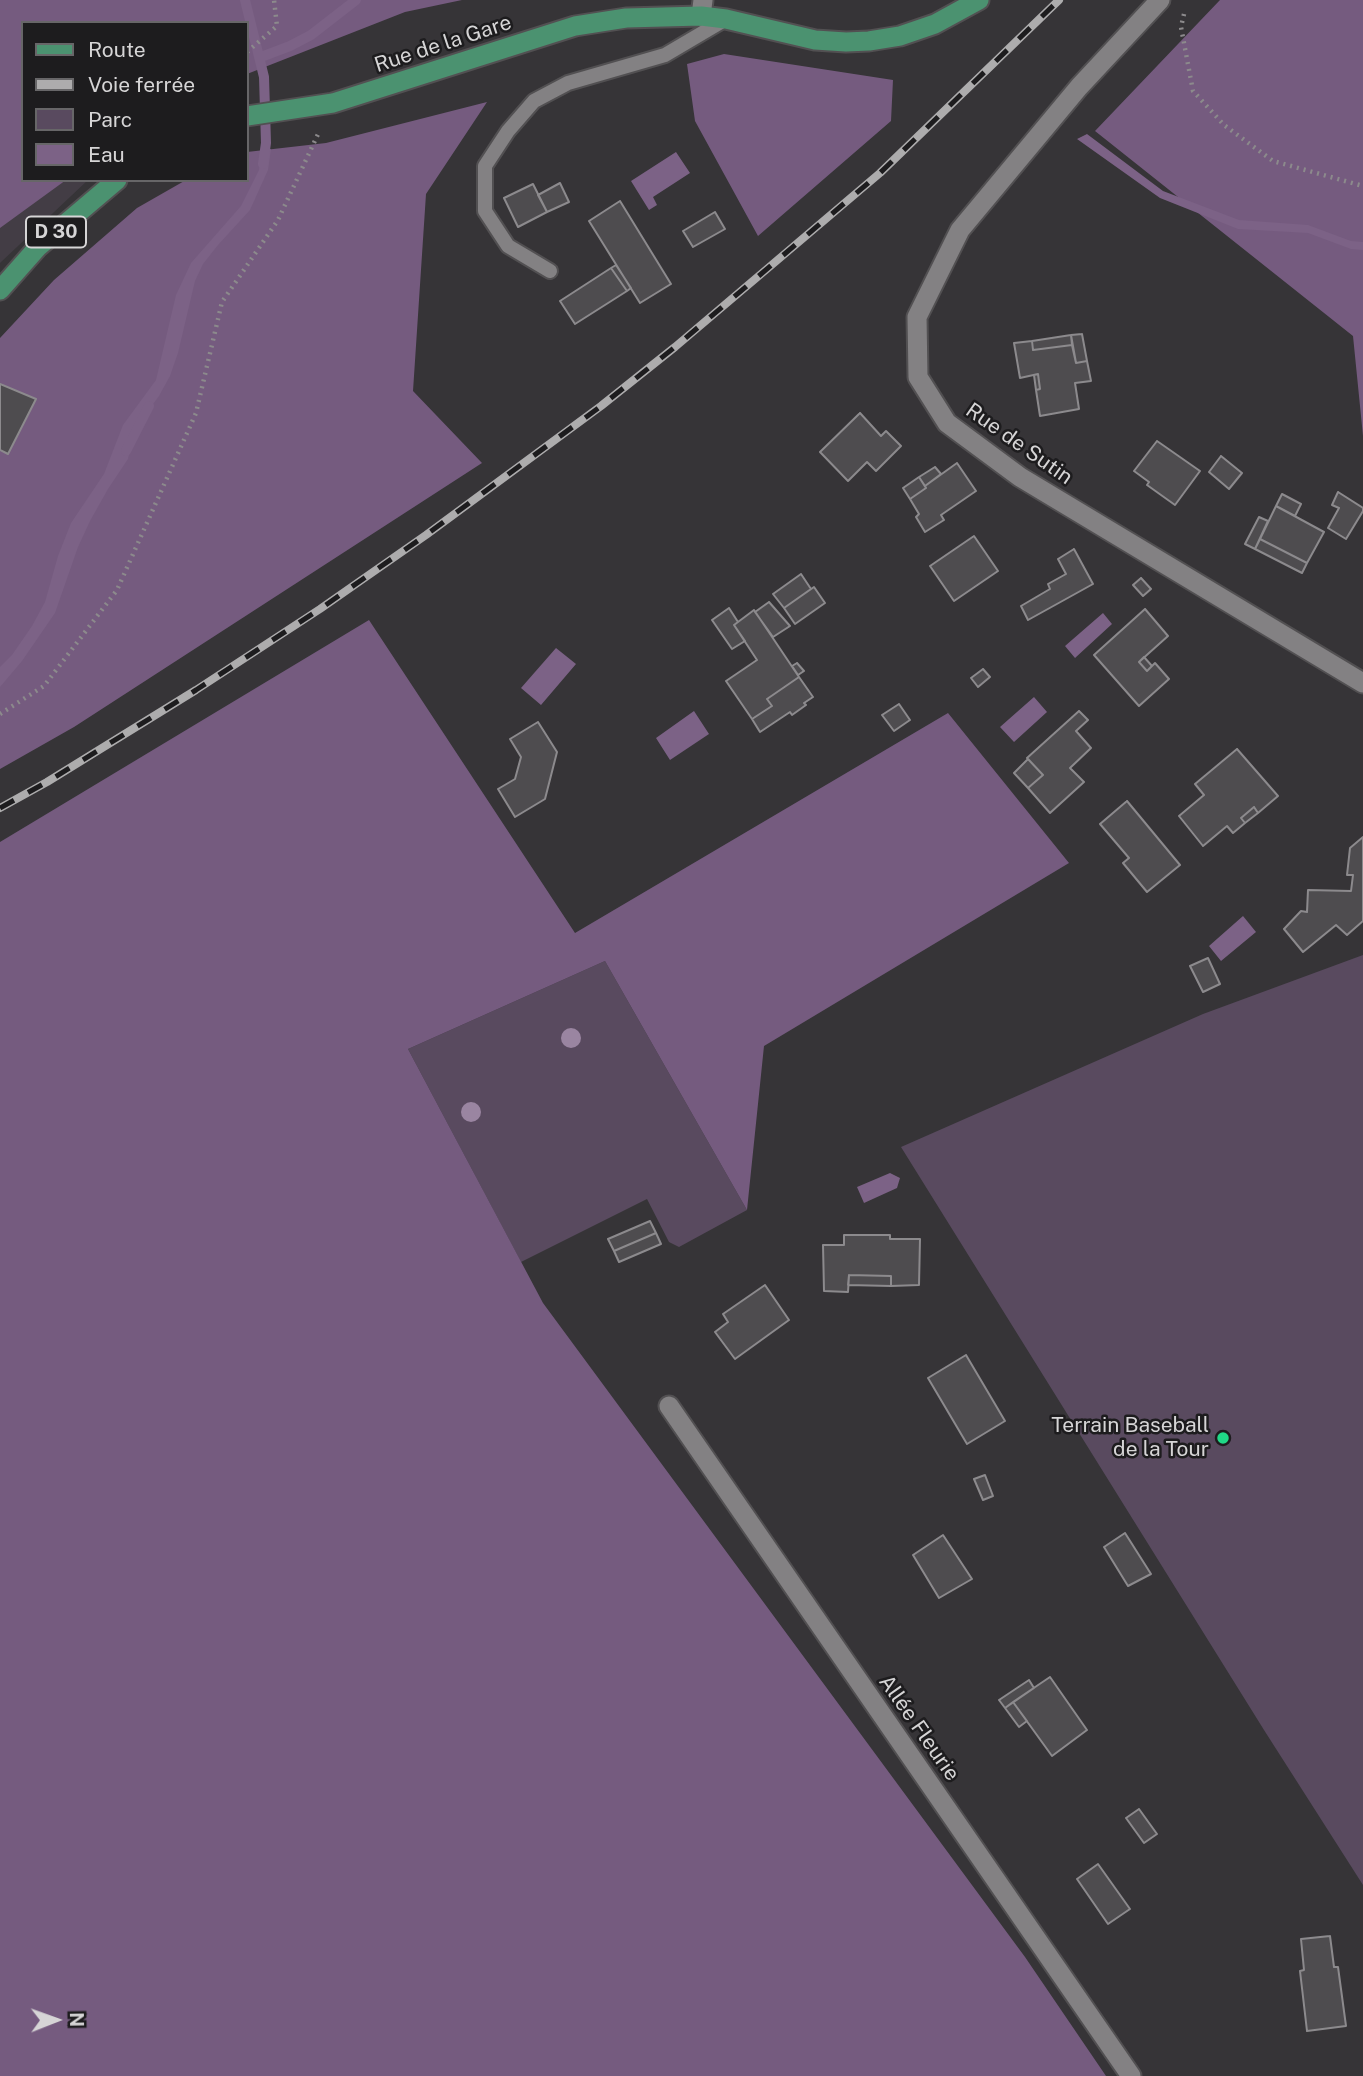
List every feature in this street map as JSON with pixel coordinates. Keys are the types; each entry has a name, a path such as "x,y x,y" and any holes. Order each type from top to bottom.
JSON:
{"main road":[{"name":"Rue de la Gare","path":"248,116 333,103 575,26 702,8 726,19 815,40 869,41 900,36 935,24 979,0"},
{"name":"D 30","path":"0,290 38,247 115,182"}],"street":[{"name":"Rue de Sutin","path":"1160,0 1079,87 960,230 917,317 918,377 947,423 1020,477 1363,682"},
{"name":"Allée Fleurie","path":"669,1406 1131,2076"}],"lane":[{"path":"550,271 508,246 485,211 485,166 508,131 534,101 568,83 665,55 726,19"}],"path":[{"path":"248,51 276,26 274,0"},
{"path":"1184,14 1181,27 1193,91 1224,125 1273,161 1363,187"},
{"path":"0,714 44,685 117,590 197,413 222,302 278,220 333,103"}],"shaded area":[{"path":"0,0 21,21 21,182 86,182 0,263"},
{"path":"0,0 462,0 405,12 248,74 248,21 21,21 21,182 63,182 0,228"},
{"path":"1220,0 1363,0 1363,436 1353,336 1095,131"},
{"path":"724,54 893,80 891,121 758,236 695,121 687,64"},
{"path":"487,102 426,194 413,391 482,463 74,727 0,769 0,338 54,280 137,208 182,182 248,182 248,152 326,143"},
{"path":"369,620 575,933 948,713 1069,863 764,1046 747,1210 605,961 408,1049 543,1303 1025,1957 1106,2076 0,2076 0,842"}],"green space":[{"name":"Terrain Baseball de la Tour","path":"1363,955 1363,1885 901,1147 1203,1014"},
{"path":"605,961 747,1210 679,1247 669,1242 647,1199 521,1262 408,1049"}],"water":[{"path":"1087,134 1163,191 1239,220 1308,225 1351,241 1363,242 1363,250 1351,249 1308,233 1238,229 1160,198 1077,139"},
{"path":"271,149 268,170 250,210 203,264 195,281 170,376 134,430 128,459 90,521 55,613 22,661 0,687 0,667 12,655 45,602 71,523 104,474 123,425 156,380 176,295 191,263 241,206 259,170 262,152"},
{"path":"676,152 690,173 653,197 657,205 649,210 631,181"},
{"path":"1103,613 1112,624 1075,658 1065,646"},
{"path":"556,648 576,664 541,705 521,688"},
{"path":"1034,697 1047,712 1014,742 1000,727"},
{"path":"694,711 709,734 670,760 656,738"},
{"path":"1243,916 1256,932 1221,961 1209,946"},
{"path":"890,1173 900,1178 897,1188 864,1203 857,1187"}],"building":[{"path":"560,183 569,202 547,212 538,195"},
{"path":"533,184 547,212 518,227 504,198"},
{"path":"620,201 671,284 640,303 589,221"},
{"path":"715,212 725,229 693,247 683,231"},
{"path":"616,265 631,288 627,291 611,268"},
{"path":"611,268 627,291 575,324 560,301"},
{"path":"1082,334 1087,361 1076,363 1071,335"},
{"path":"1071,335 1072,345 1033,350 1032,341"},
{"path":"1032,341 1033,350 1072,345 1076,363 1087,361 1091,381 1075,383 1079,409 1040,416 1036,390 1040,389 1038,374 1020,378 1014,343"},
{"path":"1038,374 1040,389 1036,390 1034,375"},
{"path":"0,384 36,399 8,454 0,450"},
{"path":"860,413 881,436 886,431 901,446 876,471 867,462 848,481 820,452"},
{"path":"1157,441 1200,471 1175,505 1147,485 1149,482 1134,471"},
{"path":"1221,456 1242,473 1229,489 1209,472"},
{"path":"957,463 976,491 941,515 944,520 925,532 910,499"},
{"path":"935,467 941,474 925,486 919,477"},
{"path":"919,477 926,488 910,499 903,488"},
{"path":"1338,492 1363,508 1346,539 1328,528 1339,508 1332,505"},
{"path":"1282,494 1301,504 1295,516 1276,506"},
{"path":"1276,506 1324,532 1307,563 1260,539"},
{"path":"1259,517 1268,521 1255,549 1245,544"},
{"path":"974,536 998,571 954,601 930,566"},
{"path":"1260,539 1307,563 1302,573 1255,549"},
{"path":"1074,549 1093,584 1028,620 1021,606 1050,589 1048,584 1066,574 1058,559"},
{"path":"801,574 811,589 784,608 773,594"},
{"path":"1141,578 1151,589 1143,596 1133,585"},
{"path":"814,587 825,603 795,624 784,608"},
{"path":"769,602 790,626 773,637 755,612"},
{"path":"729,608 738,622 734,625 745,641 732,649 712,620"},
{"path":"1145,609 1168,636 1139,662 1147,671 1155,663 1169,679 1139,706 1094,655"},
{"path":"754,610 799,677 767,699 772,706 752,719 726,681 757,660 734,625"},
{"path":"1144,657 1152,666 1147,671 1139,662"},
{"path":"797,663 804,671 798,675 792,666"},
{"path":"983,669 990,677 978,687 971,678"},
{"path":"799,677 813,697 792,715 790,712 760,732 752,719 772,706 767,699"},
{"path":"899,704 910,720 894,731 882,715"},
{"path":"1079,711 1088,720 1076,731 1091,748 1070,768 1084,782 1050,813 1028,788 1043,775 1027,758"},
{"path":"538,722 557,752 545,799 515,817 498,789 515,779 521,757 510,739"},
{"path":"1237,749 1278,796 1258,813 1254,807 1241,818 1245,823 1233,833 1227,826 1203,846 1179,816 1204,795 1195,784"},
{"path":"1028,759 1043,775 1028,788 1014,773"},
{"path":"1127,801 1180,865 1147,892 1123,863 1129,858 1100,824"},
{"path":"1254,807 1258,813 1245,823 1241,818"},
{"path":"1363,837 1363,921 1347,935 1336,925 1303,952 1284,929 1301,911 1307,912 1308,890 1351,891 1353,875 1347,875 1350,848"},
{"path":"1208,958 1220,984 1203,992 1190,966"},
{"path":"650,1221 656,1233 614,1251 608,1239"},
{"path":"656,1233 661,1244 619,1262 614,1251"},
{"path":"844,1235 890,1235 890,1239 920,1239 919,1285 891,1286 891,1276 849,1275 848,1292 824,1291 823,1245 844,1245"},
{"path":"849,1275 891,1276 891,1286 848,1285"},
{"path":"765,1285 789,1320 735,1359 715,1332 728,1322 723,1314"},
{"path":"966,1355 1005,1421 967,1444 928,1378"},
{"path":"985,1475 993,1496 983,1500 974,1479"},
{"path":"1125,1533 1151,1574 1128,1586 1104,1547"},
{"path":"943,1535 972,1579 939,1598 913,1555"},
{"path":"1050,1677 1087,1730 1052,1756 1013,1702"},
{"path":"1029,1680 1034,1688 1005,1708 999,1700"},
{"path":"1013,1702 1027,1721 1019,1727 1005,1708"},
{"path":"1139,1809 1157,1834 1144,1843 1126,1818"},
{"path":"1098,1864 1130,1909 1108,1924 1077,1879"},
{"path":"1330,1936 1334,1967 1338,1967 1346,2026 1307,2031 1300,1971 1304,1970 1301,1939"}],"waterway":[{"path":"245,0 264,77 266,143 263,164"},
{"path":"261,57 311,35 356,0"},
{"path":"126,451 149,406"}],"railway":[{"path":"0,808 196,690 320,609 601,406 675,347 880,173 1059,0"}],"place":[{"name":"Terrain Baseball de la Tour","path":"1223,1438"}]}
